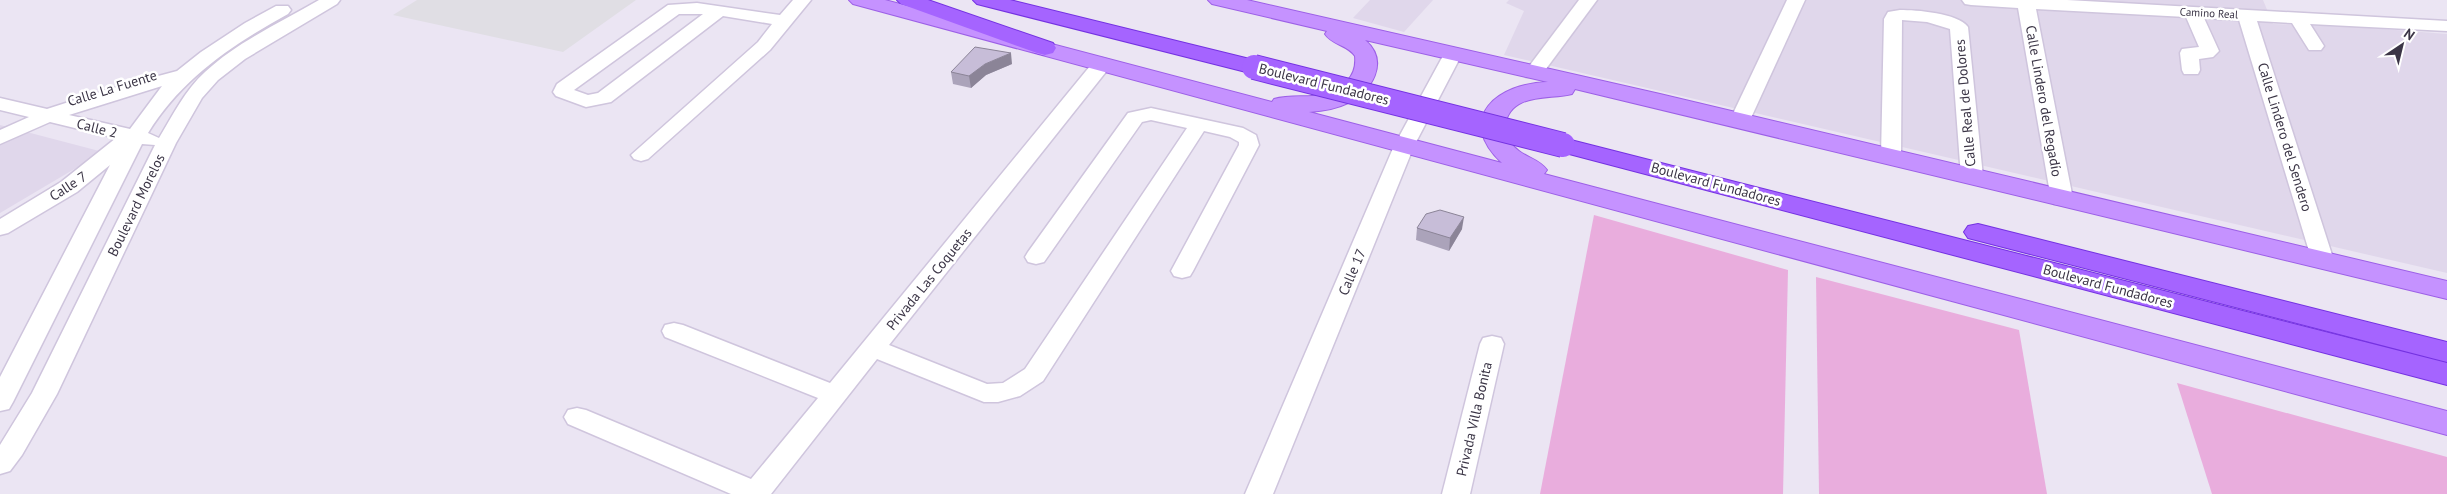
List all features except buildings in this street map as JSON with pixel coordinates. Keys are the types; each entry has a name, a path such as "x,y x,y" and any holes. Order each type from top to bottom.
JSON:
{"highway":[{"path":"908,0 1050,50"},
{"name":"Boulevard Fundadores","path":"984,0 1092,28 1563,136 2447,352"},
{"name":"Boulevard Fundadores","path":"1056,0 2447,374"}],"main road":[{"path":"860,0 2447,423"},
{"path":"1223,1 1660,101 2447,290"},
{"path":"1204,92 1288,105 1309,104 1342,97 1357,85 1367,70 1368,60 1365,52 1354,41 1291,16"},
{"path":"1641,208 1532,169 1508,156 1496,144 1490,131 1494,116 1502,104 1516,95 1534,89 1584,91 1660,101"}],"street":[{"path":"0,402 133,137 155,107 191,69 234,38 301,0"},
{"name":"Boulevard Morelos","path":"0,464 13,448 44,394 166,143 194,96 211,76 269,36 331,0"},
{"path":"641,155 764,46 776,34 784,21 802,0"},
{"path":"1533,73 1588,0"},
{"path":"1740,120 1796,0"},
{"name":"Camino Real","path":"1971,0 2110,4 2193,12 2447,26"},
{"name":"Calle Lindero del Regadío","path":"2034,3 2062,199"},
{"path":"718,11 604,98 586,101 562,92 564,88 662,16 685,4 784,21"},
{"path":"2191,70 2189,53 2206,53 2210,50 2193,12"},
{"name":"Calle Real de Dolores","path":"1891,156 1894,16 1903,14 1945,20 1959,28 1972,177"},
{"name":"Calle Lindero del Sendero","path":"2246,14 2323,260"},
{"path":"2297,17 2315,46"},
{"name":"Calle 17","path":"1259,494 1404,146 1453,54"},
{"name":"Privada Las Coquetas","path":"755,493 873,348 1094,62"},
{"name":"Calle La Fuente","path":"0,138 41,117 191,69"},
{"name":"Calle 2","path":"0,104 41,117 166,143"},
{"path":"1036,258 1135,117 1151,114 1245,135 1249,139 1250,145 1182,271"},
{"path":"873,348 984,393 998,394 1024,385 1034,375 1199,124"},
{"name":"Calle 7","path":"0,228 89,172 133,137"},
{"path":"674,331 835,395"},
{"name":"Privada Villa Bonita","path":"1456,494 1492,344"},
{"path":"577,417 755,493"}],"shaded area":[{"path":"417,0 636,0 563,52 393,15"},
{"path":"1370,0 1433,0 1404,32 1353,18"},
{"path":"1509,0 2263,0 2273,24 2357,27 2447,34 2447,273 1504,55 1524,11 1506,3"},
{"path":"0,125 103,152 0,213"},
{"path":"1594,215 1788,270 1783,494 1540,494"},
{"path":"1816,277 2019,330 2047,494 1819,494"},
{"path":"2177,383 2447,457 2447,494 2212,494"}]}
